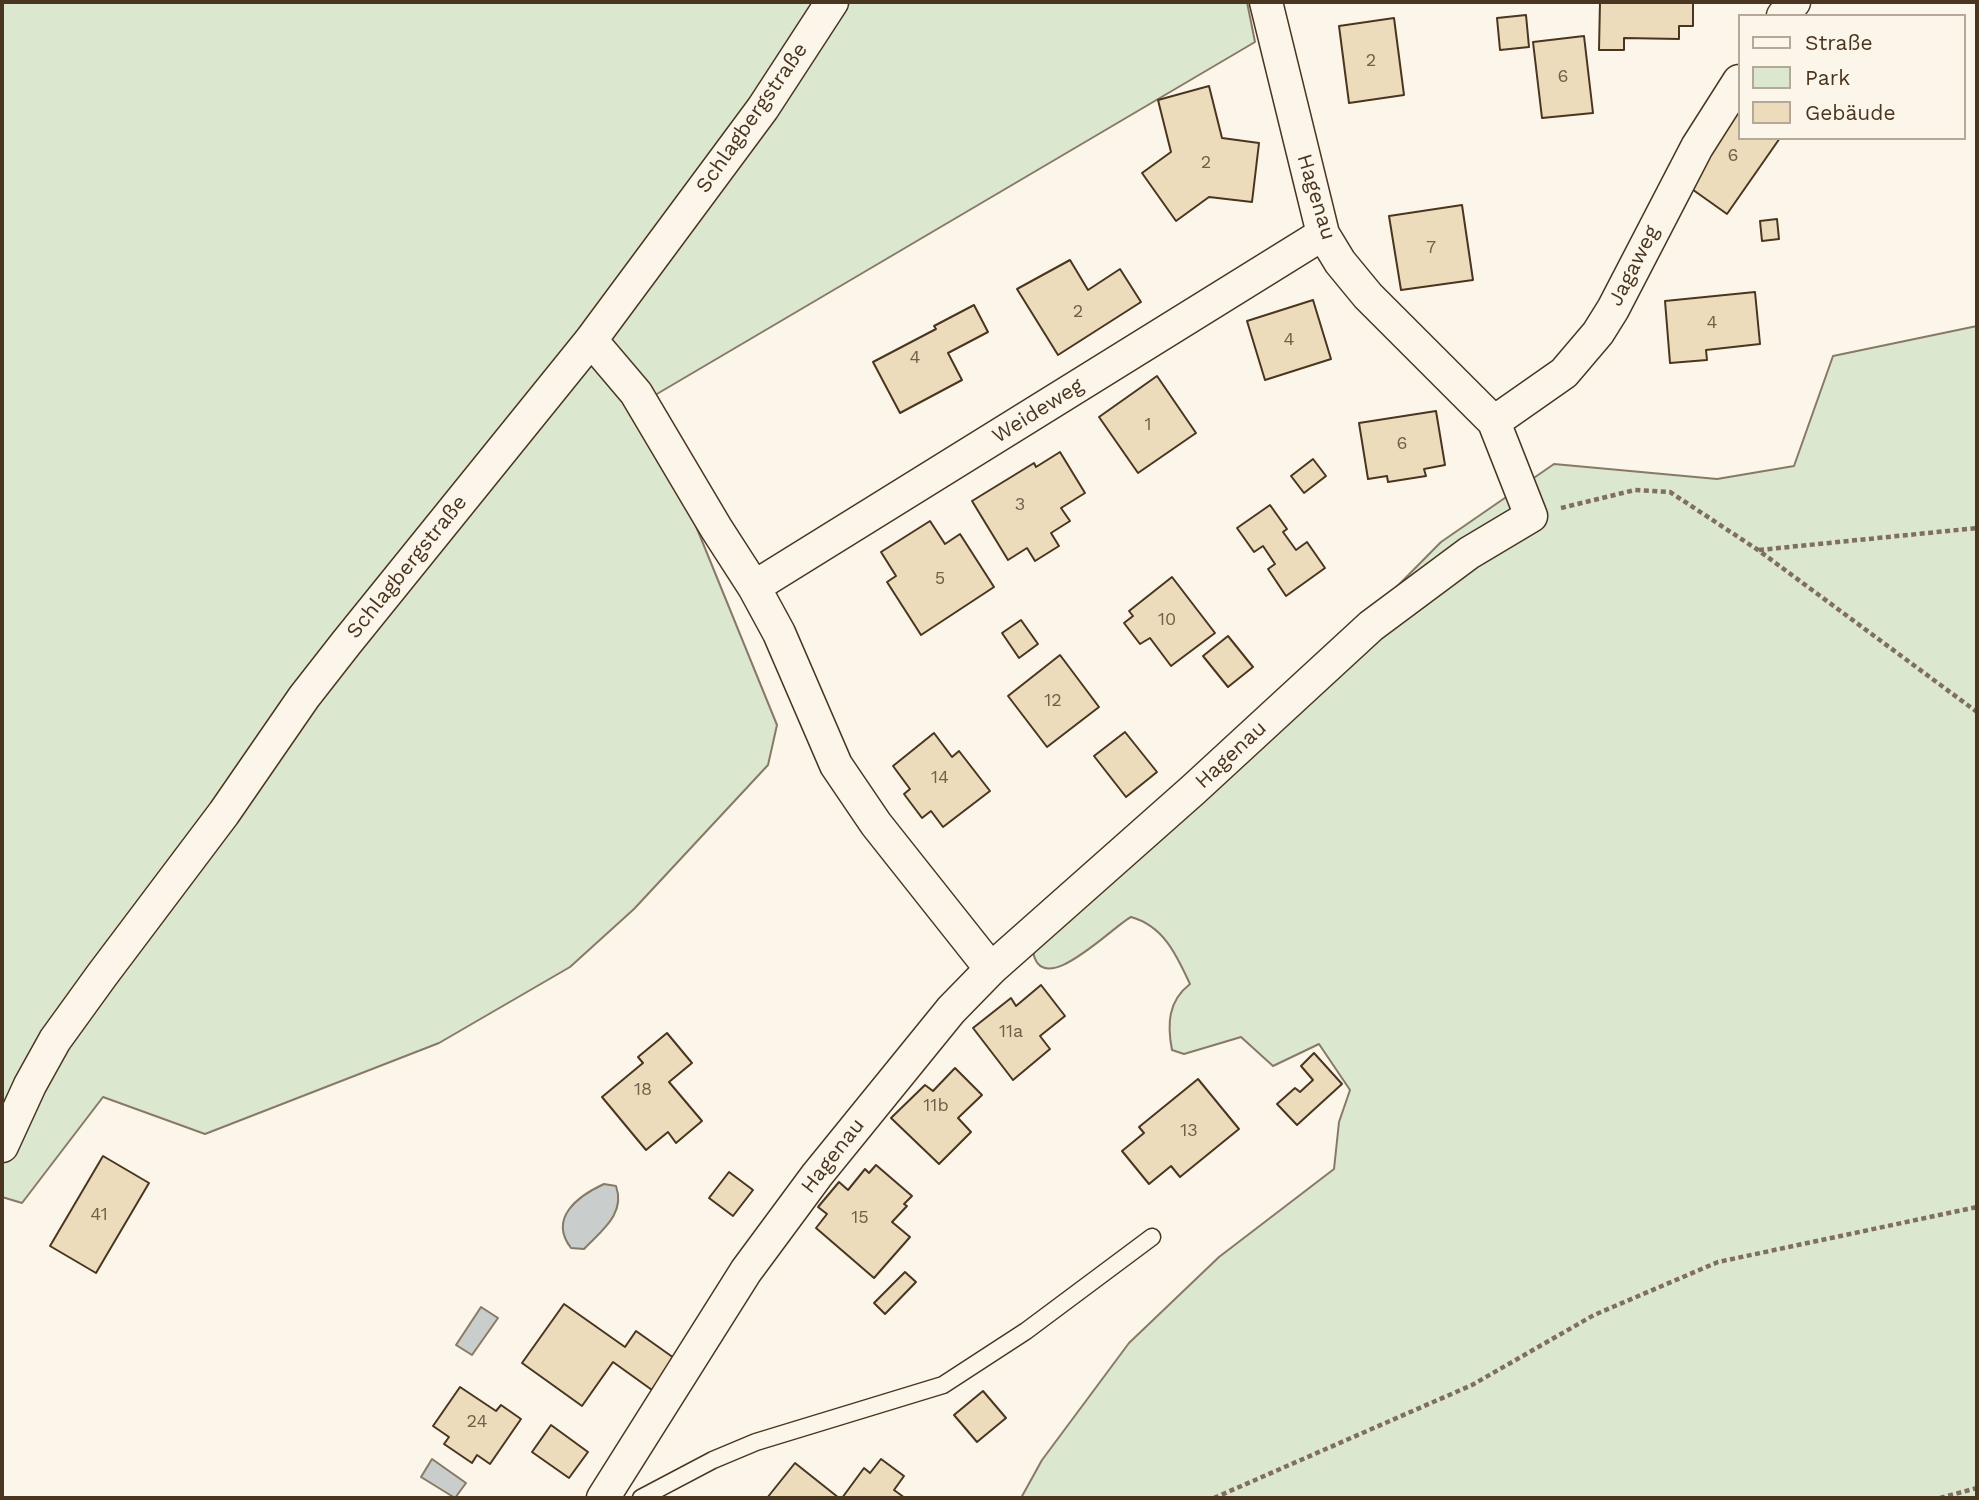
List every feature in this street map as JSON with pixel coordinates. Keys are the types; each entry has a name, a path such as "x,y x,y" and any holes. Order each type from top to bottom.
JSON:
{"street":[{"name":"Schlagbergstraße","path":"2,1146 30,1085 55,1040 224,813 304,697 591,340 763,108 832,2"},
{"name":"Hagenau","path":"603,1498 746,1271 817,1175 951,1010 991,969 1194,790 1371,626 1469,553 1531,516 1494,422 1367,296 1322,234 1266,2"},
{"name":"Jagaweg","path":"1494,422 1564,373 1598,333 1697,146 1738,83"},
{"name":"Weideweg","path":"754,587 1322,234"},
{"path":"591,340 636,393 754,587 779,633 836,765 876,824 991,969"}],"lane":[{"path":"641,1498 713,1460 756,1442 943,1385 1026,1331 1152,1237"}],"path":[{"path":"1531,516 1635,490 1670,492 1758,550 1977,712"},
{"path":"1758,550 1977,528"},
{"path":"1214,1498 1472,1385 1594,1315 1718,1262 1977,1207"},
{"path":"1940,1498 1977,1488"}],"green space":[{"path":"2,2 1247,2 1255,42 645,401 777,725 768,765 634,909 570,967 439,1043 205,1134 103,1097 22,1203 2,1197"},
{"path":"1977,326 1977,1498 1021,1498 1042,1460 1129,1343 1219,1257 1334,1169 1339,1122 1350,1090 1319,1044 1273,1066 1241,1037 1184,1054 1172,1050 1170,1022 1173,1005 1190,984 1168,943 1142,921 1131,917 1063,965 1050,968 1039,965 1033,952 1441,542 1554,464 1717,479 1794,466 1833,356"}],"shaded area":[{"path":"604,1184 616,1186 618,1205 615,1213 604,1229 584,1249 571,1248 565,1237 564,1218 576,1202"},
{"path":"481,1307 498,1318 472,1355 456,1345"},
{"path":"432,1459 466,1483 455,1498 421,1477"}],"building":[{"path":"1600,2 1693,2 1693,26 1679,26 1679,39 1624,38 1624,50 1599,50"},
{"path":"1526,15 1529,47 1500,50 1497,18"},
{"path":"1394,18 1404,95 1349,103 1339,26"},
{"path":"1584,36 1593,113 1542,118 1533,42"},
{"path":"1209,86 1222,138 1259,143 1252,202 1209,197 1176,221 1142,173 1171,152 1158,100"},
{"path":"1738,99 1738,140 1779,140 1727,214 1689,187"},
{"path":"1462,205 1473,280 1401,290 1389,216"},
{"path":"1777,219 1779,239 1762,241 1760,221"},
{"path":"1070,260 1088,290 1120,269 1141,302 1058,355 1017,289"},
{"path":"1755,292 1760,344 1706,350 1707,360 1670,363 1665,301"},
{"path":"1313,300 1331,359 1265,380 1247,321"},
{"path":"974,305 988,332 948,353 962,380 900,413 873,362 936,329 934,326"},
{"path":"1157,376 1196,433 1138,473 1099,417"},
{"path":"1436,411 1445,465 1424,469 1426,476 1388,482 1387,476 1368,479 1359,423"},
{"path":"1060,452 1085,493 1061,508 1070,521 1051,533 1059,546 1035,561 1027,548 1008,560 972,501 1034,463 1036,467"},
{"path":"1313,459 1326,476 1304,493 1291,476"},
{"path":"1270,505 1287,529 1283,532 1296,550 1307,542 1325,568 1286,596 1268,569 1275,564 1263,546 1254,552 1237,528"},
{"path":"930,521 945,544 960,534 994,587 921,635 887,582 896,576 881,552"},
{"path":"1172,577 1215,633 1171,666 1150,638 1140,644 1124,623 1133,616 1129,611"},
{"path":"1021,620 1038,644 1019,658 1002,633"},
{"path":"1228,636 1253,667 1228,687 1203,656"},
{"path":"1060,655 1099,707 1047,747 1008,696"},
{"path":"1125,732 1157,772 1126,797 1094,756"},
{"path":"934,733 952,757 959,751 990,791 943,827 931,811 922,818 904,794 910,789 893,766"},
{"path":"1041,985 1065,1016 1040,1036 1050,1049 1013,1080 973,1028 1011,998 1016,1006"},
{"path":"667,1033 692,1063 669,1082 702,1121 676,1143 668,1132 646,1150 602,1097 643,1063 638,1057"},
{"path":"1314,1053 1342,1084 1297,1125 1277,1104 1295,1088 1300,1092 1313,1080 1301,1066"},
{"path":"955,1068 982,1095 958,1118 971,1132 939,1164 891,1118 925,1085 933,1091"},
{"path":"1198,1079 1239,1129 1180,1177 1171,1166 1149,1184 1122,1151 1144,1133 1139,1127"},
{"path":"103,1156 149,1183 96,1273 50,1246"},
{"path":"876,1165 912,1196 904,1204 907,1206 892,1222 910,1237 874,1278 816,1228 827,1214 818,1207 839,1182 848,1190 865,1169 869,1173"},
{"path":"729,1172 753,1190 733,1216 709,1198"},
{"path":"905,1272 916,1282 885,1314 874,1303"},
{"path":"564,1304 625,1347 636,1331 674,1358 652,1390 613,1362 582,1406 522,1363"},
{"path":"460,1387 496,1411 501,1405 521,1419 490,1464 477,1455 472,1463 444,1444 449,1437 433,1426"},
{"path":"983,1391 1006,1418 977,1442 954,1415"},
{"path":"551,1425 588,1452 569,1478 532,1452"},
{"path":"881,1459 904,1476 894,1490 905,1498 842,1498 864,1468 870,1473"},
{"path":"795,1463 839,1498 767,1498"}]}
